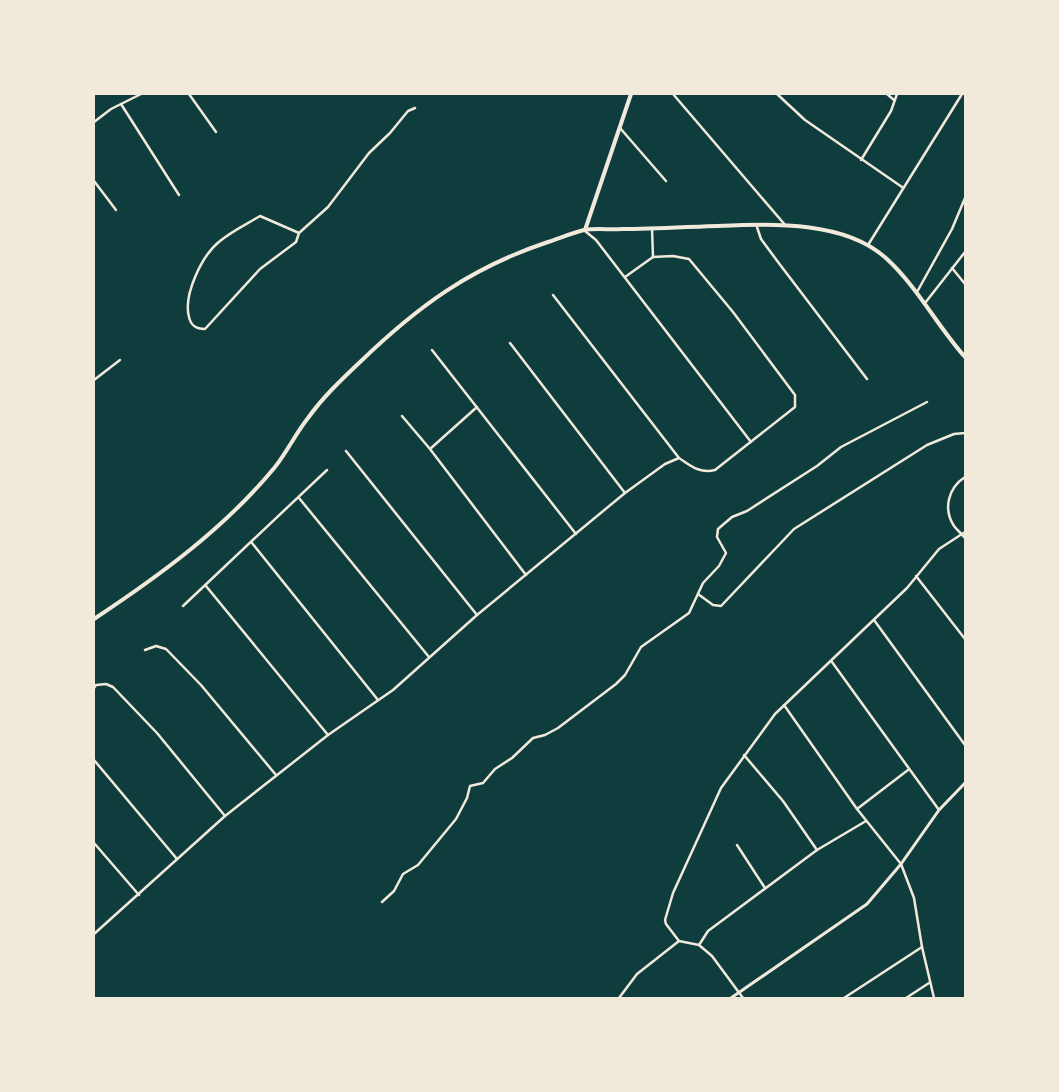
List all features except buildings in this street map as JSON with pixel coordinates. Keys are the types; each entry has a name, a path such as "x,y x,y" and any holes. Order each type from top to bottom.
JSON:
{"main road":[{"path":"585,230 631,94"},
{"path":"94,619 156,577 199,542 246,498 276,466 308,418 334,387 392,330 485,266 585,230 787,227 822,228 848,235 868,245 887,259 965,358"}],"street":[{"path":"94,122 121,104 141,94"},
{"path":"189,94 216,132"},
{"path":"673,94 787,227"},
{"path":"777,94 804,120 902,187"},
{"path":"887,94 894,100"},
{"path":"861,160 891,111 897,94"},
{"path":"868,245 902,187 962,94"},
{"path":"121,104 179,195"},
{"path":"298,233 260,216 219,241 208,254 188,292 186,305 189,320 194,326 198,329 205,328 260,269 296,242 298,233 328,207 369,153 387,137 408,111 415,108"},
{"path":"619,127 666,181"},
{"path":"94,181 116,210"},
{"path":"916,294 952,229 965,198"},
{"path":"756,227 761,239 867,379"},
{"path":"652,228 653,257"},
{"path":"585,230 596,240 625,277 751,442"},
{"path":"924,304 965,252"},
{"path":"554,295 679,458 699,471 715,470 795,407 795,395 733,312 688,259 674,256 653,257 625,277"},
{"path":"951,268 965,284"},
{"path":"510,343 625,493"},
{"path":"432,350 576,534"},
{"path":"94,380 120,360"},
{"path":"382,902 394,891 403,874 418,865 456,819 467,798 470,786 483,783 495,769 512,758 533,738 545,735 558,728 616,684 624,675 641,647 689,613 702,583 719,566 726,553 717,537 718,529 732,517 748,511 817,466 841,447 927,402"},
{"path":"430,449 477,407"},
{"path":"402,416 430,449 526,575"},
{"path":"698,594 713,605 722,606 794,529 927,445 954,434 965,433"},
{"path":"346,451 477,614"},
{"path":"94,934 225,816 328,735 393,690 477,614 625,493 665,464 679,458"},
{"path":"183,606 252,543 327,470"},
{"path":"965,477 949,496 946,506 954,526 964,533 965,538"},
{"path":"299,498 430,657"},
{"path":"743,998 712,956 699,945 679,941 665,920 673,893 722,788 744,755 784,705 832,662 907,588 939,549 964,533"},
{"path":"252,543 378,700"},
{"path":"916,576 965,639"},
{"path":"206,586 328,735"},
{"path":"874,620 965,744"},
{"path":"145,650 156,646 166,649 201,685 276,776"},
{"path":"832,662 908,770 939,810"},
{"path":"94,688 96,685 106,684 113,687 157,733 225,816"},
{"path":"784,705 857,809 901,864 914,898 922,947 934,998"},
{"path":"744,755 783,801 817,850"},
{"path":"94,760 177,859"},
{"path":"857,809 908,770"},
{"path":"731,998 867,904 901,864 939,810 965,783"},
{"path":"699,945 708,931 765,888 817,850 866,821"},
{"path":"94,843 139,895"},
{"path":"737,845 765,888"},
{"path":"619,998 637,974 679,941"},
{"path":"844,998 922,947"},
{"path":"906,998 930,982"}]}
